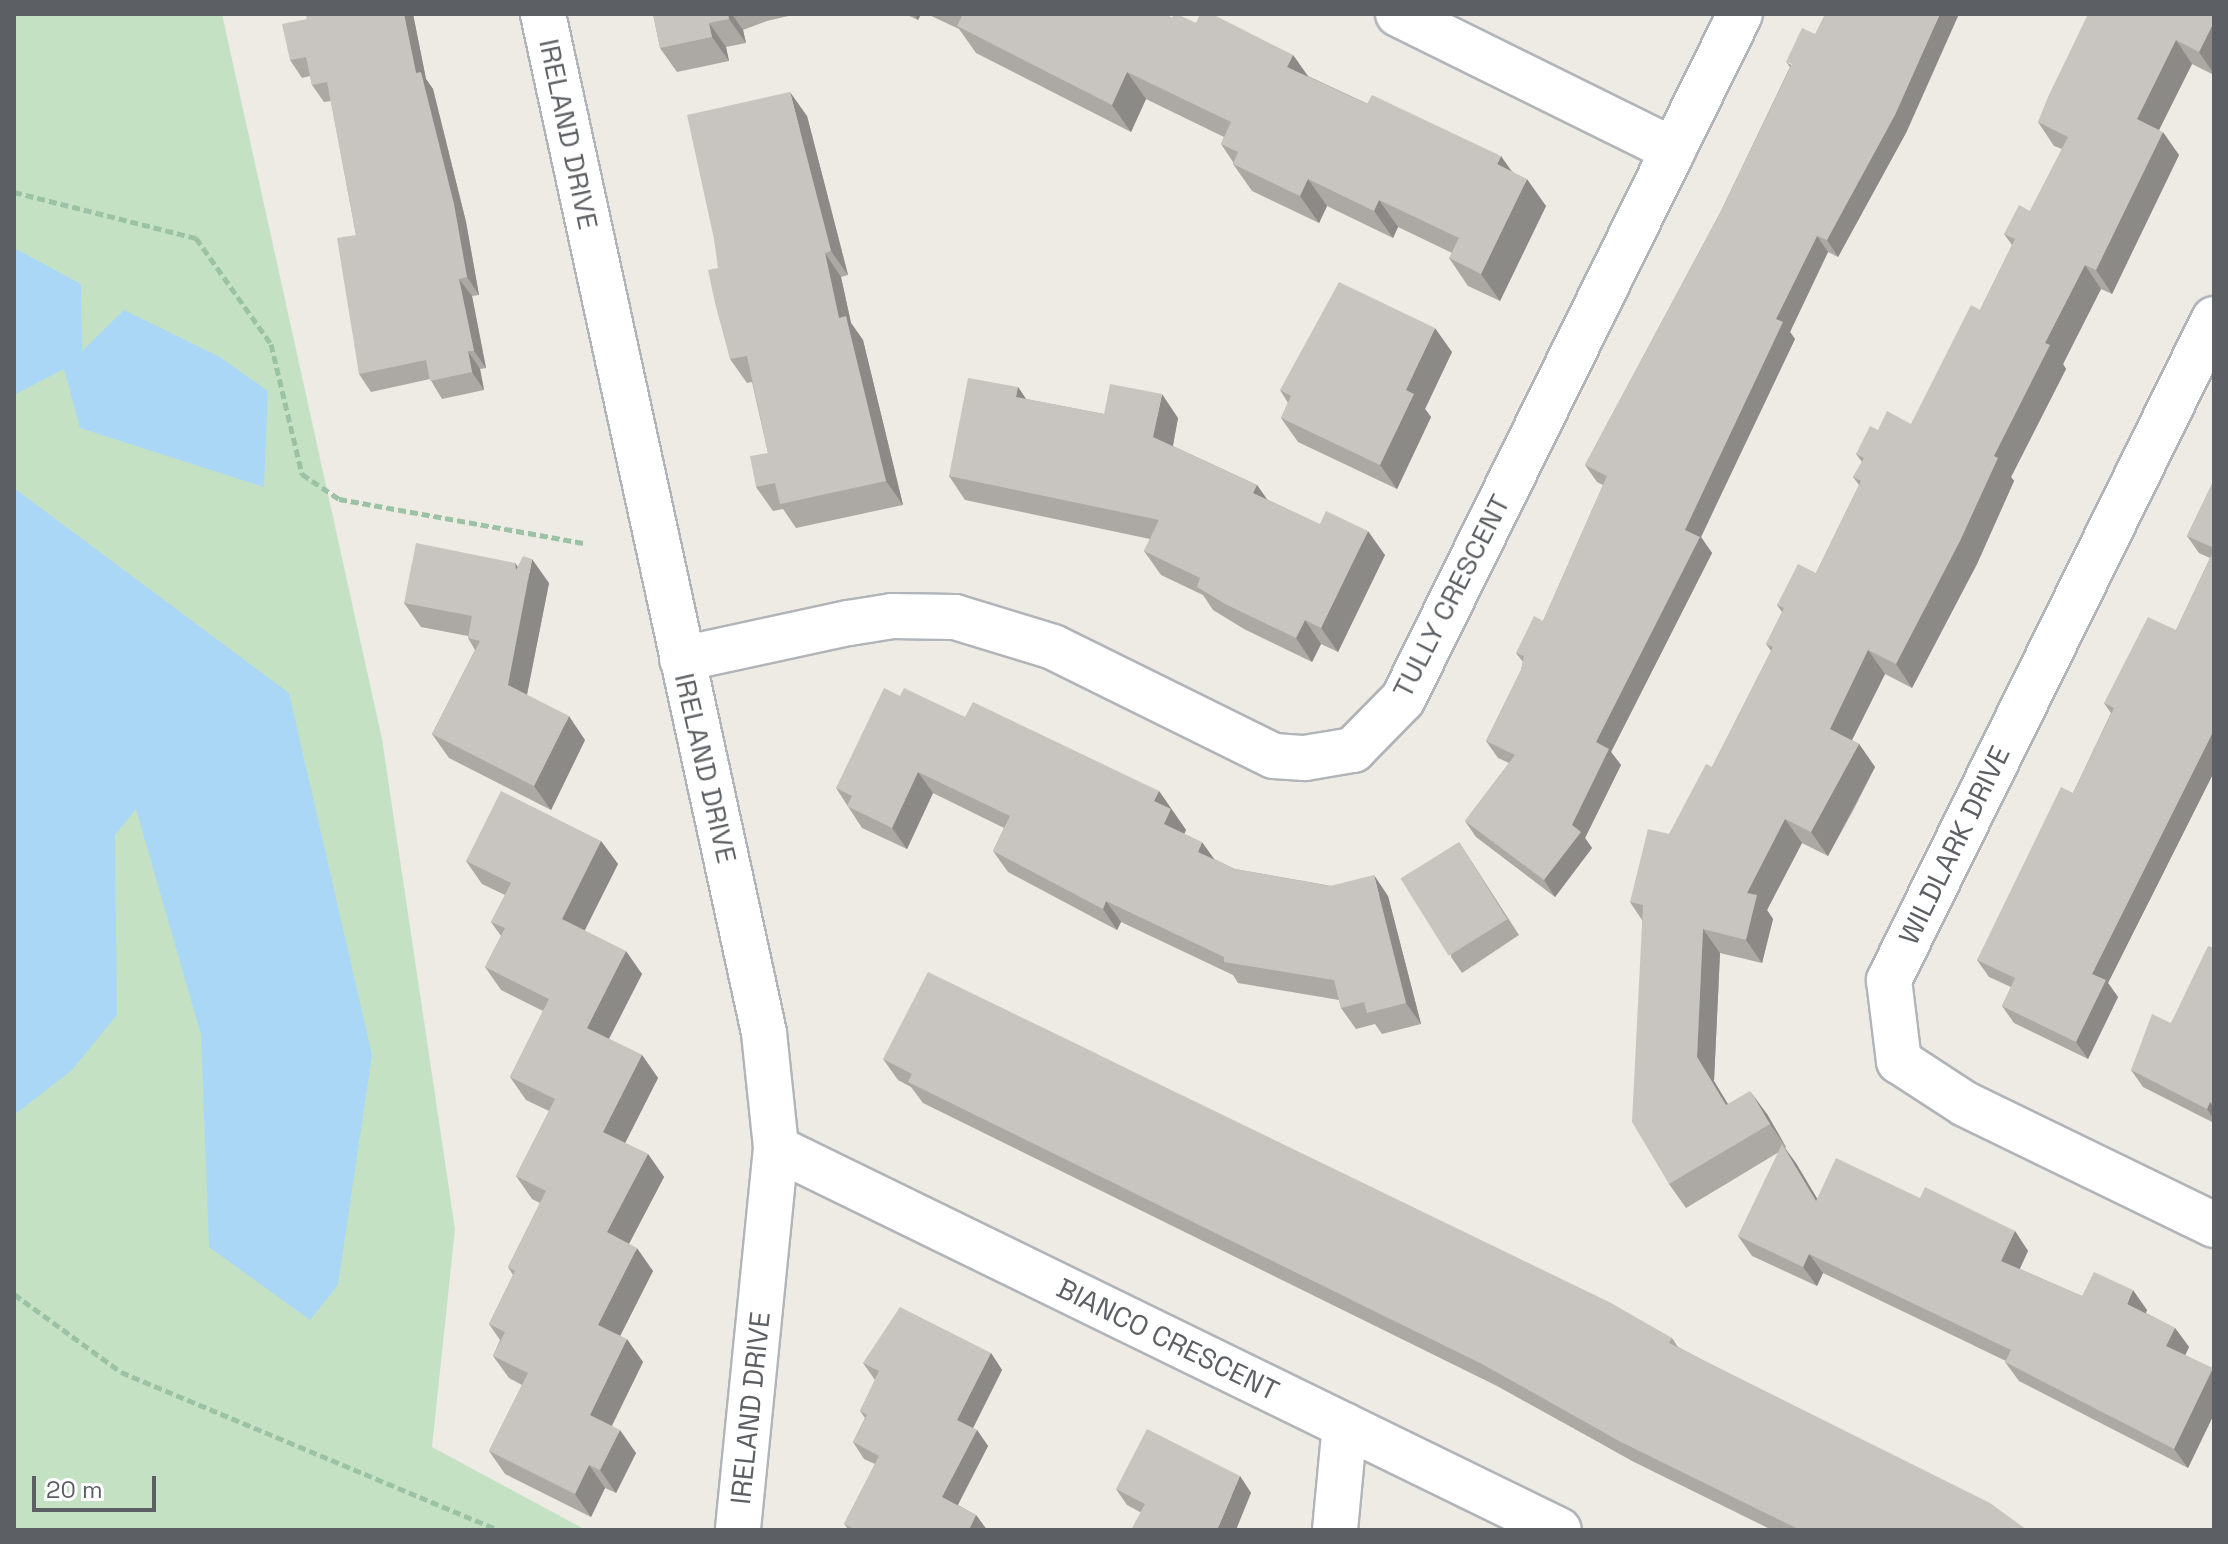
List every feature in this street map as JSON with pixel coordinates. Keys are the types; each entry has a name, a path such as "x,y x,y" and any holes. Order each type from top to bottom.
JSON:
{"street":[{"name":"IRELAND DRIVE","path":"543,14 756,992 776,1148 738,1530"},
{"path":"1398,14 1673,150"},
{"name":"TULLY CRESCENT","path":"682,659 892,616 955,617 1053,647 1274,756 1305,758 1353,750 1403,699 1740,14"},
{"name":"WILDLARK DRIVE","path":"2214,319 1889,980 1899,1061 1965,1104 2214,1225"},
{"name":"BIANCO CRESCENT","path":"776,1148 1559,1530"},
{"path":"1335,1530 1345,1425"}],"path":[{"path":"14,192 196,238 271,344 302,474 339,499 583,543"},
{"path":"14,1294 121,1372 499,1530"}],"green space":[{"path":"14,14 222,14 382,739 455,1229 432,1447 586,1530 14,1530"}],"water":[{"path":"14,248 81,284 82,351 124,310 220,357 268,391 264,487 80,428 64,369 14,395"},
{"path":"14,488 289,693 372,1055 338,1285 310,1320 209,1247 201,1035 136,809 115,835 117,1015 71,1071 14,1115"}],"building":[{"path":"306,14 404,14 416,73 421,72 454,204 467,277 459,279 474,351 468,351 472,372 430,381 426,360 359,374 337,238 356,235 327,82 312,85 306,57 290,60 282,24 307,19"},
{"path":"653,14 728,14 729,19 709,23 712,37 660,48"},
{"path":"963,14 1165,14 1172,18 1177,14 1196,23 1200,14 1212,14 1293,55 1287,67 1367,104 1372,95 1501,156 1497,164 1527,179 1481,274 1449,258 1459,238 1379,200 1374,211 1308,179 1300,196 1233,164 1238,152 1221,144 1231,122 1127,72 1112,105 957,26"},
{"path":"1825,14 1940,14 1895,115 1827,240 1817,236 1776,319 1783,322 1685,530 1700,537 1596,742 1609,749 1572,825 1581,832 1544,880 1465,821 1515,755 1486,741 1521,670 1524,656 1516,653 1534,616 1543,621 1607,476 1585,465 1721,211 1792,64 1786,62 1802,28 1815,34"},
{"path":"2088,14 2214,14 2214,22 2199,52 2176,40 2137,119 2163,132 2096,270 2085,265 2045,343 2050,345 1994,456 1998,458 1960,541 1896,664 1868,650 1830,729 1859,744 1811,832 1785,819 1747,893 1757,895 1746,940 1703,929 1697,1057 1726,1105 1750,1091 1770,1124 1669,1184 1632,1122 1643,905 1630,902 1648,829 1669,834 1706,764 1712,767 1773,647 1766,644 1784,608 1777,605 1798,564 1816,573 1861,481 1853,477 1864,458 1856,454 1870,426 1878,430 1887,411 1911,424 1971,305 1980,310 2015,239 2004,234 2019,205 2030,211 2068,137 2038,122"},
{"path":"790,92 831,251 825,253 839,318 846,316 886,481 780,504 775,483 756,487 750,456 768,453 747,356 730,359 715,303 708,270 718,268 714,239 687,115"},
{"path":"1339,282 1435,328 1406,390 1414,394 1380,465 1281,418 1291,396 1280,390"},
{"path":"968,378 1018,387 1016,397 1104,414 1110,384 1162,394 1153,437 1257,485 1253,493 1320,524 1326,511 1368,531 1321,628 1305,620 1296,638 1197,587 1200,578 1144,551 1159,520 949,476"},
{"path":"2214,480 2214,548 2187,536"},
{"path":"416,543 515,563 516,570 523,556 532,559 508,685 569,716 534,786 432,734 480,641 468,638 472,616 404,603"},
{"path":"2214,550 2214,730 2092,974 2106,980 2076,1042 2002,1006 2015,978 1977,960 2061,787 2073,793 2114,708 2104,703 2148,617 2176,630"},
{"path":"884,688 900,696 904,688 965,717 973,702 1159,791 1154,801 1171,809 1164,824 1202,842 1198,852 1235,869 1330,886 1374,875 1406,1003 1367,1013 1364,1002 1341,1008 1334,980 1224,962 1224,957 1106,901 1103,909 993,851 1010,816 918,772 892,828 847,806 852,796 836,788"},
{"path":"501,791 601,841 562,919 626,951 587,1028 642,1055 603,1132 648,1154 607,1232 637,1248 598,1325 627,1339 590,1415 620,1430 600,1470 589,1465 575,1494 489,1451 528,1373 493,1356 505,1332 489,1324 515,1271 508,1267 546,1191 516,1176 555,1099 510,1077 549,999 485,967 505,928 491,922 511,883 466,861"},
{"path":"1459,842 1507,919 1449,956 1400,879"},
{"path":"2208,946 2214,948 2214,1104 2210,1102 2207,1109 2131,1070 2152,1014 2171,1023"},
{"path":"928,972 1611,1303 1672,1338 1669,1343 1990,1503 2027,1530 1800,1530 1619,1441 1482,1364 908,1082 912,1074 883,1059"},
{"path":"1782,1144 1816,1201 1836,1158 1920,1198 1925,1187 2015,1231 2001,1261 2082,1296 2094,1272 2133,1290 2127,1304 2175,1328 2166,1346 2213,1368 2174,1449 2005,1362 2011,1350 1809,1254 1803,1267 1738,1236"},
{"path":"900,1307 991,1353 957,1420 977,1430 942,1497 976,1515 969,1530 856,1530 844,1524 879,1456 853,1442 867,1415 860,1411 879,1371 863,1363"},
{"path":"1147,1429 1240,1476 1217,1530 1131,1530 1145,1504 1116,1489"}]}
